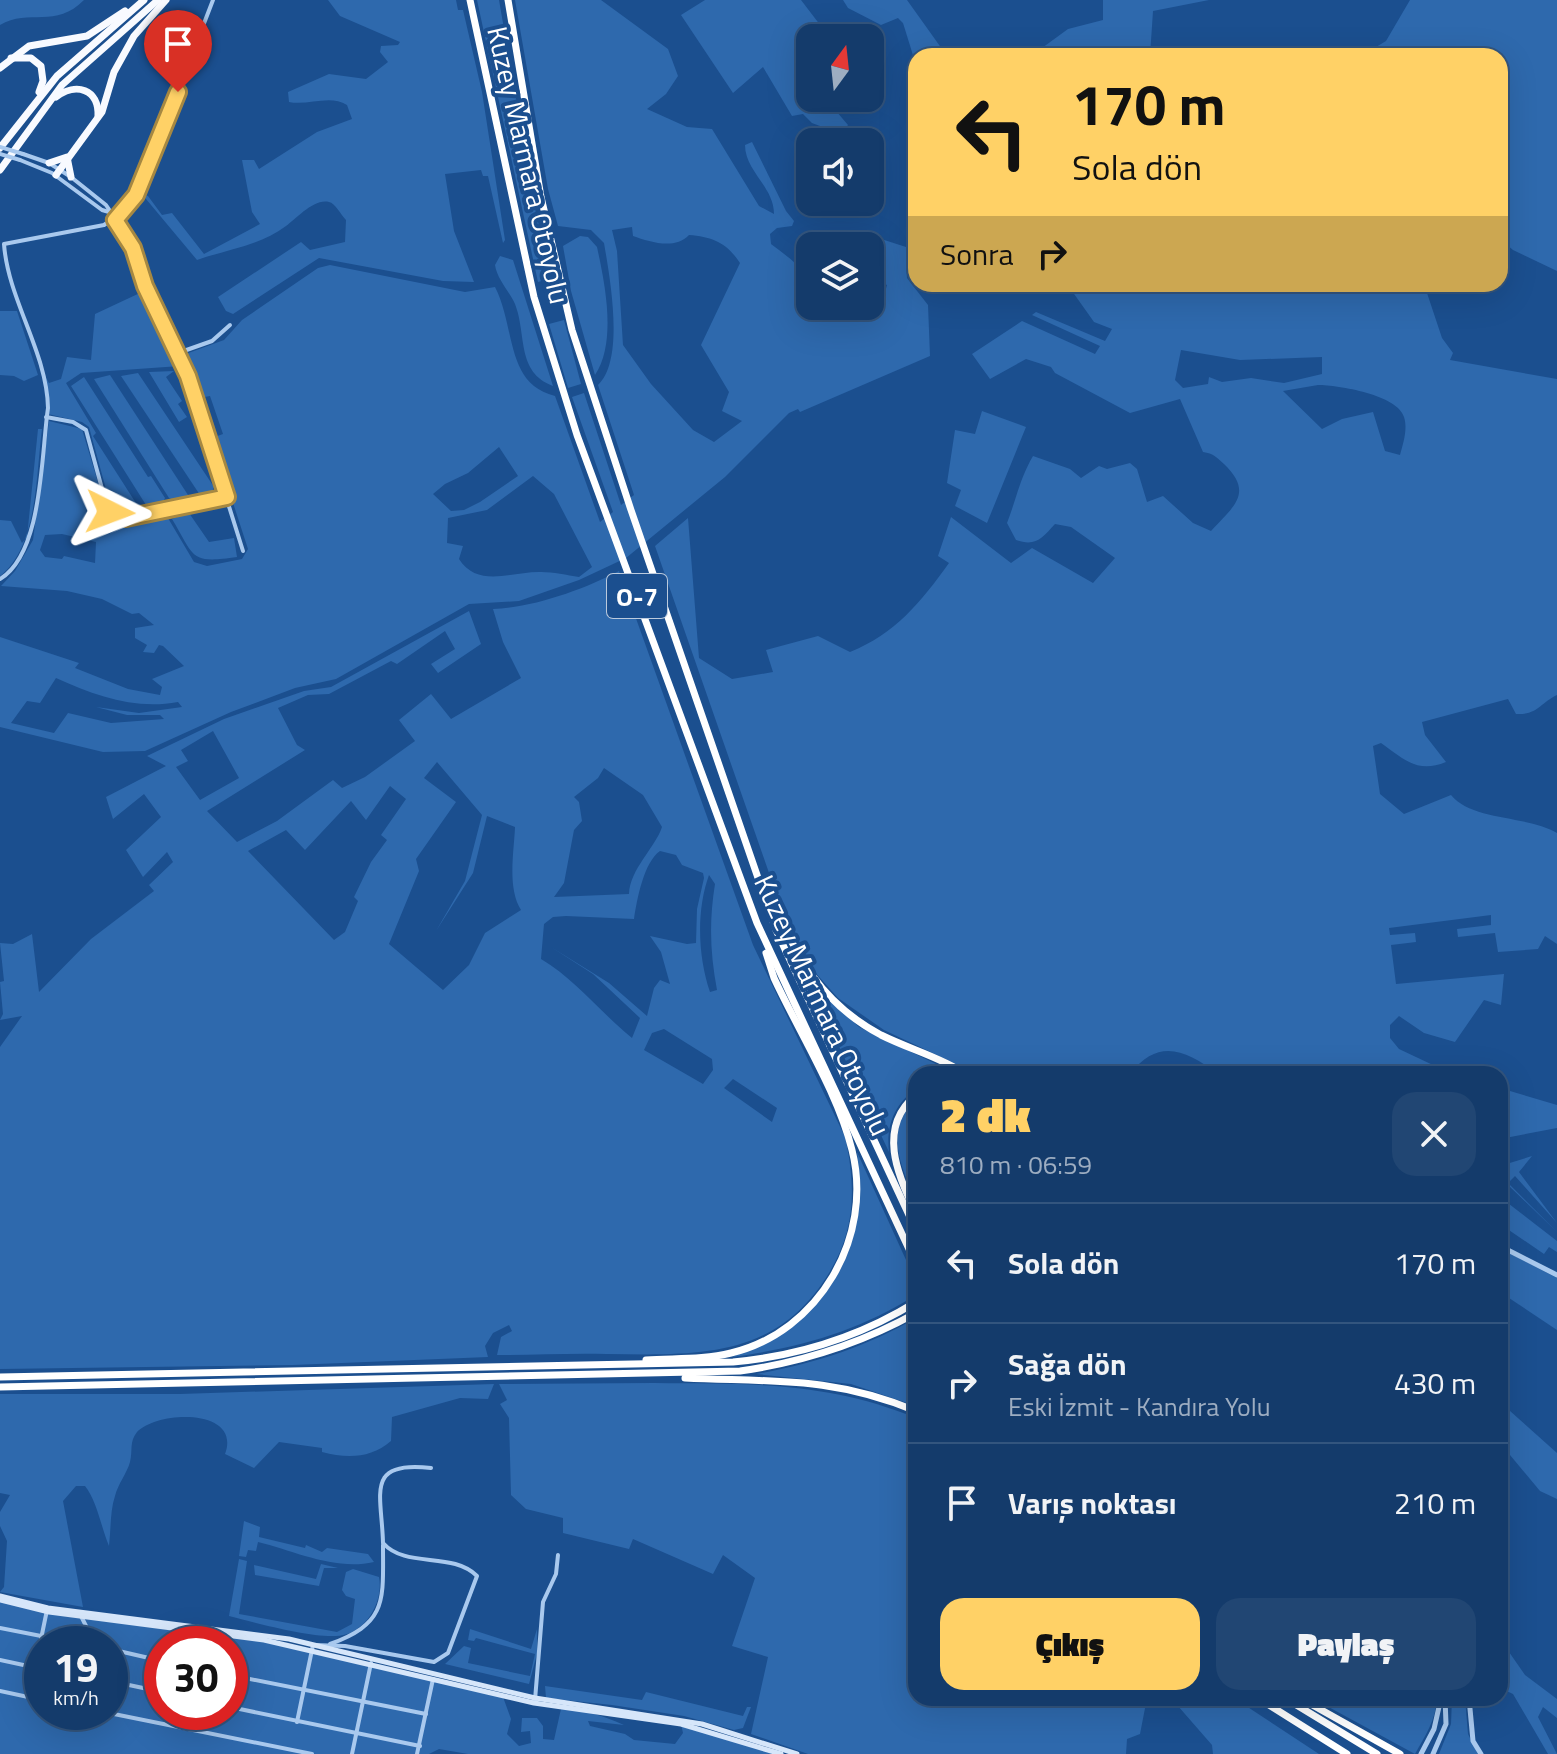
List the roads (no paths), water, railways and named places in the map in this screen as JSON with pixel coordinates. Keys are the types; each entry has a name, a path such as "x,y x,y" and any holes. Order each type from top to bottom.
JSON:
{"highway":[{"path":"0,68 9,58 29,46 87,36 143,0"},
{"path":"0,149 37,97 79,55 143,0"},
{"path":"0,170 44,105 95,54 158,0"},
{"path":"58,172 97,118 126,50 142,24 166,0"},
{"name":"Kuzey Marmara Otoyolu","path":"470,0 512,205 546,340 577,435 757,923 908,1247"},
{"name":"Kuzey Marmara Otoyolu","path":"508,0 541,197 572,330 776,930 908,1213"},
{"path":"9,58 31,58 41,66 43,81 37,97"},
{"path":"44,105 70,88 84,89 95,99 97,118"},
{"path":"49,163 67,157"},
{"path":"67,157 71,177"},
{"path":"745,844 801,963 823,991 873,1030 949,1066"},
{"path":"568,1365 710,1357 755,1345 806,1311 830,1281 843,1258 856,1216 858,1190 852,1151 845,1126 774,978 757,923"},
{"path":"908,1105 897,1118 893,1147 908,1194"},
{"path":"0,1377 711,1364 772,1357 838,1340 908,1306"},
{"path":"0,1387 195,1385 571,1373 689,1374 768,1367 843,1347 908,1317"},
{"path":"571,1373 815,1382 874,1395 908,1408"},
{"path":"1266,1706 1347,1754"},
{"path":"1270,1706 1281,1714"},
{"path":"1298,1706 1377,1754"},
{"path":"1314,1706 1400,1754"}],"main road":[{"path":"0,1598 47,1610 260,1633 534,1700 681,1724 781,1754"},
{"path":"534,1700 670,1717 797,1754"}],"street":[{"path":"0,579 13,569 31,537 46,417 46,390 16,295 4,244 104,225 128,208 144,179 213,0"},
{"path":"0,149 49,163 102,210 109,212"},
{"path":"0,149 20,160 71,177 109,212 133,248 145,286 178,353 243,551"},
{"path":"178,353 212,341 230,325"},
{"path":"46,417 84,427 107,507 115,515 126,518 227,497"},
{"path":"1508,1250 1557,1275"},
{"path":"297,1722 313,1647 365,1628 375,1616 384,1591 379,1494 383,1477 408,1465 431,1468"},
{"path":"328,1644 434,1662 448,1653 477,1576 462,1567 396,1553 383,1543"},
{"path":"534,1700 544,1594 556,1574 558,1555"},
{"path":"43,1626 47,1610"},
{"path":"79,1614 85,1626"},
{"path":"0,1628 24,1633"},
{"path":"0,1660 24,1666"},
{"path":"352,1754 365,1702 371,1660"},
{"path":"417,1754 434,1675"},
{"path":"248,1678 426,1714"},
{"path":"0,1691 24,1696"},
{"path":"1421,1754 1441,1706"},
{"path":"1433,1754 1446,1724 1444,1706"},
{"path":"1470,1706 1473,1741 1481,1754"},
{"path":"248,1711 420,1746"},
{"path":"128,1717 312,1754"}]}
